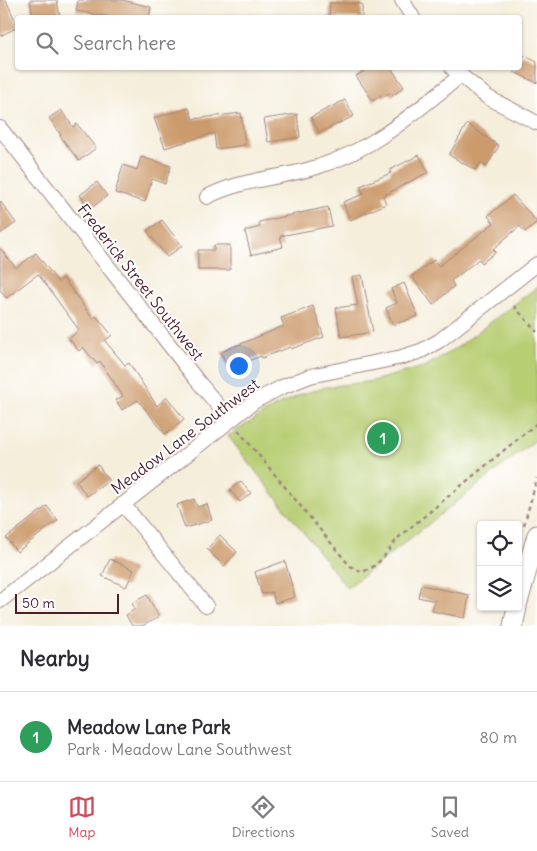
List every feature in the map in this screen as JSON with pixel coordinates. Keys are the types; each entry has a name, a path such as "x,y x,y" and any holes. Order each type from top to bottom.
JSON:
{"street":[{"path":"402,0 411,15"},
{"path":"207,197 237,184 295,174 348,156 375,142 402,123 456,72 487,97 537,122"},
{"name":"Frederick Street Southwest","path":"0,128 230,420"},
{"name":"Meadow Lane Southwest","path":"0,601 255,401 282,387 310,376 402,357 421,351 439,341 537,264"},
{"path":"123,504 206,606"},
{"path":"522,579 530,532"},
{"path":"513,626 516,611"}],"path":[{"path":"514,306 537,332"},
{"path":"230,420 350,566 355,567 361,572 368,570 386,554 398,538 537,423"},
{"path":"530,532 537,478"}],"green space":[{"path":"537,287 537,439 347,588 228,436 274,407 302,394 326,387 373,381 426,366 458,347"}],"building":[{"path":"0,0 6,0 15,20 15,28 0,36"},
{"path":"30,0 57,0 60,15 32,15"},
{"path":"78,0 123,0 151,7 150,15 98,15 76,11"},
{"path":"330,3 362,4 362,15 329,15"},
{"path":"523,55 537,62 537,83 514,72 515,70 522,70"},
{"path":"366,70 392,70 404,87 392,96 389,93 383,97 381,95 373,101 356,76"},
{"path":"345,100 354,116 319,133 311,117"},
{"path":"189,108 193,119 241,113 245,145 216,149 214,133 165,148 154,118"},
{"path":"61,110 73,127 77,124 96,148 79,161 49,118"},
{"path":"297,114 300,137 268,142 264,119"},
{"path":"467,124 499,146 486,167 481,163 475,170 449,155"},
{"path":"419,155 428,172 383,196 386,204 350,220 343,202 364,194 360,186 391,173 390,170"},
{"path":"141,157 171,166 165,184 152,179 145,202 115,193 123,165 137,170"},
{"path":"97,182 107,196 90,209 80,195"},
{"path":"513,195 537,222 525,232 520,226 493,249 496,252 482,263 479,259 451,281 454,286 433,305 412,276 434,260 439,266 494,223 488,216"},
{"path":"0,201 16,223 0,234"},
{"path":"328,207 332,226 280,236 283,247 251,255 245,231 260,227 259,222"},
{"path":"162,220 182,246 167,257 147,231"},
{"path":"214,245 230,245 230,270 198,270 198,250 214,250"},
{"path":"0,248 16,268 36,253 58,282 63,278 93,319 96,316 112,335 105,341 125,365 129,363 157,406 167,397 184,419 165,434 138,400 122,410 116,400 123,396 100,361 97,364 83,347 79,351 69,339 79,330 38,274 6,298 0,290"},
{"path":"362,275 373,332 341,337 336,308 358,305 352,277"},
{"path":"404,283 418,316 393,325 386,308 397,303 391,289"},
{"path":"313,306 324,337 262,358 261,356 228,369 221,352 284,326 281,318"},
{"path":"98,465 109,481 87,496 76,481"},
{"path":"241,481 251,493 240,502 230,490"},
{"path":"194,499 197,507 207,504 212,520 185,528 177,505"},
{"path":"47,506 58,520 17,552 6,538"},
{"path":"220,535 237,552 224,566 207,549"},
{"path":"110,559 134,570 126,587 102,576"},
{"path":"285,561 295,597 275,603 272,592 262,594 255,572"},
{"path":"421,585 469,595 465,618 432,611 435,601 418,597"},
{"path":"147,595 159,617 142,626 132,626 126,615 135,609 132,603"}],"place":[{"name":"Meadow Lane Park","path":"383,438"}]}
